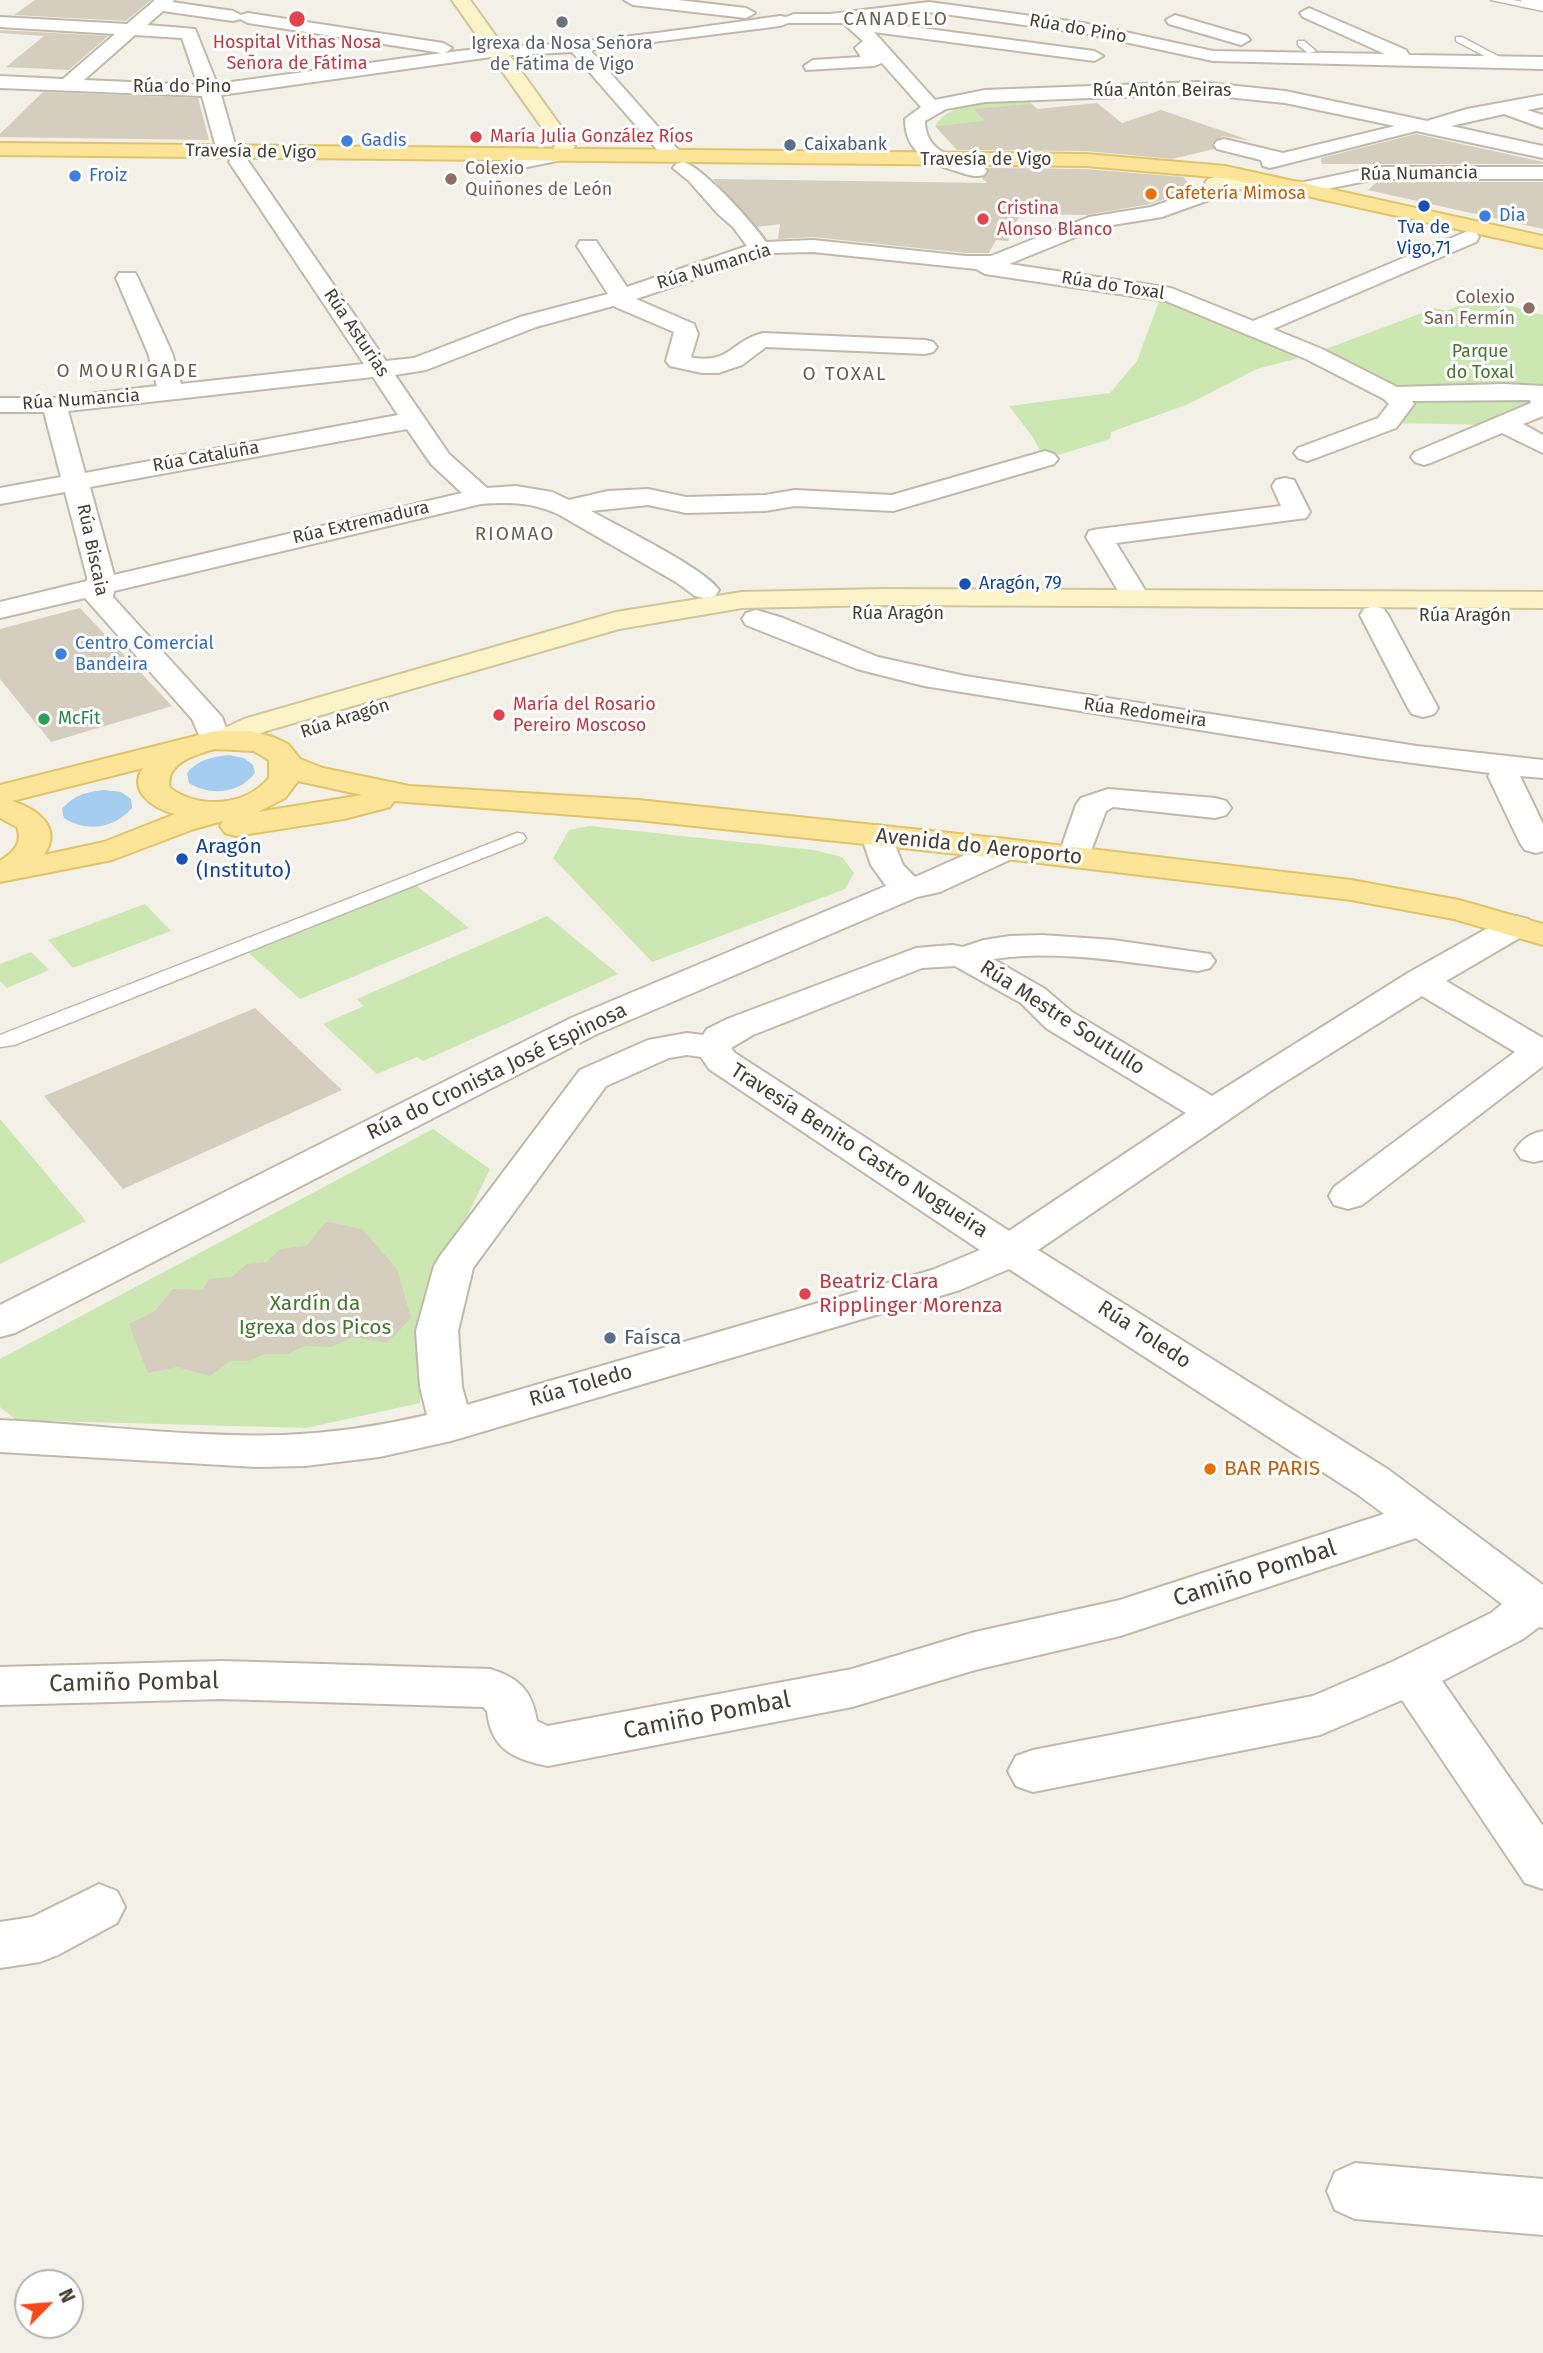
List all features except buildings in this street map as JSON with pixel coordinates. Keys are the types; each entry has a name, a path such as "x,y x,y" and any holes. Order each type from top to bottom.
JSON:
{"main road":[{"path":"461,0 565,146 560,155"},
{"name":"Travesía de Vigo","path":"0,149 502,166 897,159 931,155 1152,164 1225,172 1543,242"},
{"name":"Travesía de Vigo","path":"0,161 560,155 678,163 977,172 1112,173 1215,183 1543,252"},
{"name":"Rúa Numancia","path":"1215,183 1302,188"},
{"name":"Rúa Aragón","path":"0,795 220,740 255,725 539,642 617,621 705,605 819,597 1543,600"},
{"name":"Rúa Aragón","path":"705,605 719,623 844,614 1543,616"},
{"name":"Rúa Aragón","path":"5,872 64,863 131,844 218,811 252,804 281,786 288,775 283,758 288,738 308,728 536,663 705,605"},
{"name":"Rúa Aragón","path":"220,740 257,742 283,758"},
{"name":"Rúa Aragón","path":"178,751 162,761 153,773 152,786 159,797 174,806 218,811"},
{"name":"Avenida do Aeroporto","path":"283,758 314,776 394,798"},
{"path":"131,844 158,844 263,820 339,811 394,798"},
{"name":"Avenida do Aeroporto","path":"252,804 394,798 638,810 1006,849 1351,890 1459,910 1529,930"},
{"name":"Rúa Aragón","path":"0,808 25,816 34,825 37,836 34,847 25,859 5,872"}],"street":[{"path":"633,0 786,15"},
{"path":"1530,0 1543,6"},
{"path":"66,86 162,2 452,54"},
{"name":"Rúa do Pino","path":"0,82 210,91 452,54 497,49 581,46 746,28 786,15 860,30 916,3 1108,34 1213,56 1543,63"},
{"path":"1309,13 1404,56 1407,60"},
{"name":"Rúa do Pino","path":"1175,19 1275,50 1278,57"},
{"path":"0,22 132,29"},
{"name":"Rúa Asturias","path":"132,29 189,33 233,157 440,458 481,496"},
{"path":"860,30 887,29 1115,56 1105,40 1108,34"},
{"path":"813,66 874,61 864,48 860,30"},
{"path":"860,30 931,107 914,122 917,139 931,155 977,172"},
{"path":"581,46 581,52 678,163 696,177 725,210 741,222 760,249"},
{"name":"Rúa Numancia","path":"1483,62 1535,90"},
{"path":"1179,73 1208,63"},
{"path":"1145,73 1162,88"},
{"name":"Rúa Antón Beiras","path":"931,107 993,95 1162,88 1272,95 1543,152"},
{"name":"Rúa Numancia","path":"1224,145 1281,154 1311,152 1505,108 1535,90"},
{"path":"1505,108 1543,122"},
{"path":"502,166 560,155"},
{"name":"Rúa Numancia","path":"1302,188 1328,185 1352,176 1376,173 1543,173"},
{"name":"Rúa Numancia","path":"0,405 54,405 418,365 528,322 621,297 760,249 813,246 965,263 1001,261 1096,221 1155,213 1213,192 1218,188 1215,183"},
{"path":"1255,328 1468,237"},
{"path":"588,246 621,301 686,329 687,334 678,361 701,368 725,363 741,355 748,345 763,340 925,346"},
{"name":"Rúa do Toxal","path":"965,263 1162,293 1255,328 1393,394"},
{"path":"127,278 160,353 171,393"},
{"path":"1393,394 1516,391 1540,393 1541,409 1424,457"},
{"path":"1307,453 1387,423 1402,404 1393,394"},
{"name":"Rúa Biscaia","path":"54,405 101,577 99,598 207,717 220,740"},
{"name":"Rúa Cataluña","path":"0,496 413,420"},
{"path":"1505,425 1543,445"},
{"path":"567,508 608,499 648,497 686,505 765,503 795,498 893,503 1045,459"},
{"path":"1136,598 1099,537 1297,512 1285,486"},
{"name":"Rúa Extremadura","path":"0,610 481,496 531,495 567,508 685,576 705,605"},
{"path":"1374,615 1423,708"},
{"name":"Rúa Redomeira","path":"756,619 790,629 840,655 874,665 1032,698 1197,720 1387,752 1543,768"},
{"path":"1511,766 1504,776 1536,843"},
{"path":"1074,857 1092,805 1108,798 1126,797 1215,808"},
{"path":"877,835 881,855 894,876 925,882 928,841"},
{"name":"Rúa do Cronista José Espinosa","path":"0,1324 583,1026 1006,849"},
{"path":"1009,1250 1213,1113 1419,980 1529,930"},
{"path":"966,958 975,951 1021,945 1198,961"},
{"name":"Rúa Mestre Soutullo","path":"713,1048 720,1037 740,1027 896,965 933,955 966,958 1033,996 1059,1020 1213,1113"},
{"path":"1348,1196 1541,1052 1419,980"},
{"path":"451,1425 441,1387 437,1331 454,1266 593,1078 661,1048 687,1044 713,1048"},
{"name":"Travesía Benito Castro Nogueira","path":"713,1048 722,1061 1009,1250"},
{"name":"Rúa Toledo","path":"0,1436 257,1451 361,1444 411,1436 946,1280 987,1264 1009,1250 1373,1482 1539,1607"},
{"name":"Camiño Pombal","path":"0,1686 222,1680 490,1688 505,1695 511,1706 517,1733 527,1741 548,1746 852,1688 975,1651 1120,1618 1422,1519"},
{"path":"1033,1771 1320,1715 1411,1675 1539,1607"},
{"path":"1411,1675 1543,1867"},
{"path":"0,1945 40,1938 99,1907"},
{"path":"1355,2191 1543,2207"}],"lane":[{"path":"1496,0 1543,6"},
{"path":"1460,38 1504,62"},
{"path":"1301,43 1311,51"},
{"path":"0,1041 20,1036 517,838"}],"green space":[{"path":"1028,100 1045,116 1040,140 956,124 935,126 953,110 964,106"},
{"name":"Parque do Toxal","path":"1162,293 1323,350 1435,308 1446,311 1478,297 1543,315 1543,402 1505,425 1387,423 1402,404 1314,354 1257,369 1186,405 1111,432 1110,439 1045,459 1032,436 1009,406 1110,393 1137,361"},
{"path":"589,826 814,850 842,857 854,873 845,889 652,962 553,858 569,830"},
{"path":"416,885 469,928 300,999 249,953"},
{"path":"145,904 171,931 73,968 48,940"},
{"path":"547,916 618,974 423,1061 417,1057 377,1074 323,1024 364,1006 357,999"},
{"path":"31,952 49,970 7,988 0,981 0,964"},
{"path":"0,1119 86,1221 0,1264"},
{"name":"Xardín da Igrexa dos Picos","path":"433,1129 490,1169 425,1303 420,1403 306,1428 16,1420 0,1407 0,1359"}],"water":[{"path":"229,755 244,758 253,765 255,773 241,785 224,791 206,790 189,783 187,773 196,765 211,758"},
{"path":"104,790 121,792 131,799 132,808 117,820 100,826 82,826 64,818 62,809 71,800 86,793"}],"place":[{"name":"Hospital Vithas Nosa Señora de Fátima","path":"297,19"},
{"name":"Igrexa da Nosa Señora de Fátima de Vigo","path":"562,22"},
{"name":"María Julia González Ríos","path":"476,137"},
{"name":"Gadis","path":"347,141"},
{"name":"Caixabank","path":"790,145"},
{"name":"Froiz","path":"75,176"},
{"name":"Colexio Quiñones de León","path":"451,179"},
{"name":"Cafetería Mimosa","path":"1151,194"},
{"name":"Tva de Vigo,71","path":"1424,206"},
{"name":"Dia","path":"1485,216"},
{"name":"Cristina Alonso Blanco","path":"983,219"},
{"name":"Colexio San Fermín","path":"1529,308"},
{"name":"Aragón, 79","path":"965,584"},
{"name":"Centro Comercial Bandeira","path":"61,654"},
{"name":"María del Rosario Pereiro Moscoso","path":"499,715"},
{"name":"McFit","path":"44,719"},
{"name":"Aragón (Instituto)","path":"182,859"},
{"name":"Beatriz Clara Ripplinger Morenza","path":"805,1294"},
{"name":"Faísca","path":"610,1338"},
{"name":"BAR PARIS","path":"1210,1469"}],"district":[{"name":"CANADELO","path":"896,20"},
{"name":"O MOURIGADE","path":"128,372"},
{"name":"O TOXAL","path":"845,375"},
{"name":"RIOMAO","path":"515,535"}]}
